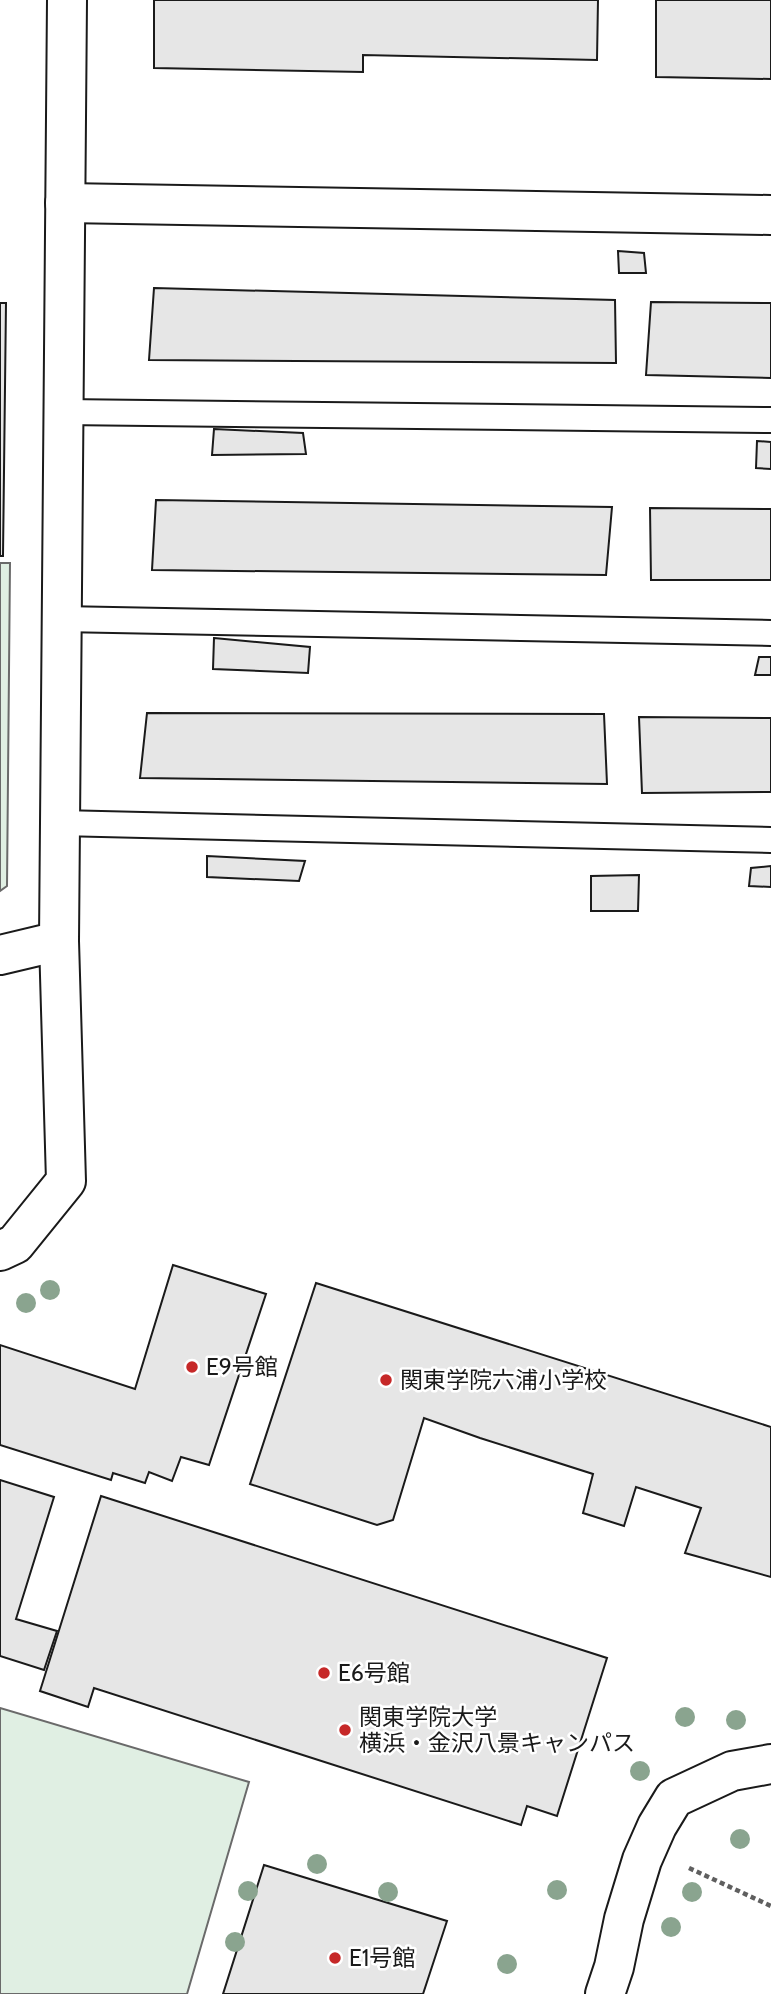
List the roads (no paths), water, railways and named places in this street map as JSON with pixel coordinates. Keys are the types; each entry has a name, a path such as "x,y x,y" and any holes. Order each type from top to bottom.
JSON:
{"street":[{"path":"0,1251 15,1244 66,1181 59,942 67,0"},
{"path":"65,203 771,215"},
{"path":"0,955 59,942"},
{"path":"605,1994 642,1860 657,1826 674,1798 732,1771 771,1764"}],"lane":[{"path":"63,412 771,419"},
{"path":"61,619 771,632"},
{"path":"60,823 771,840"}],"place":[{"name":"E9号館","path":"192,1367"},
{"name":"関東学院六浦小学校","path":"386,1380"},
{"name":"E6号館","path":"324,1673"},
{"name":"関東学院大学 横浜・金沢八景キャンパス","path":"345,1730"},
{"name":"E1号館","path":"335,1958"}]}
